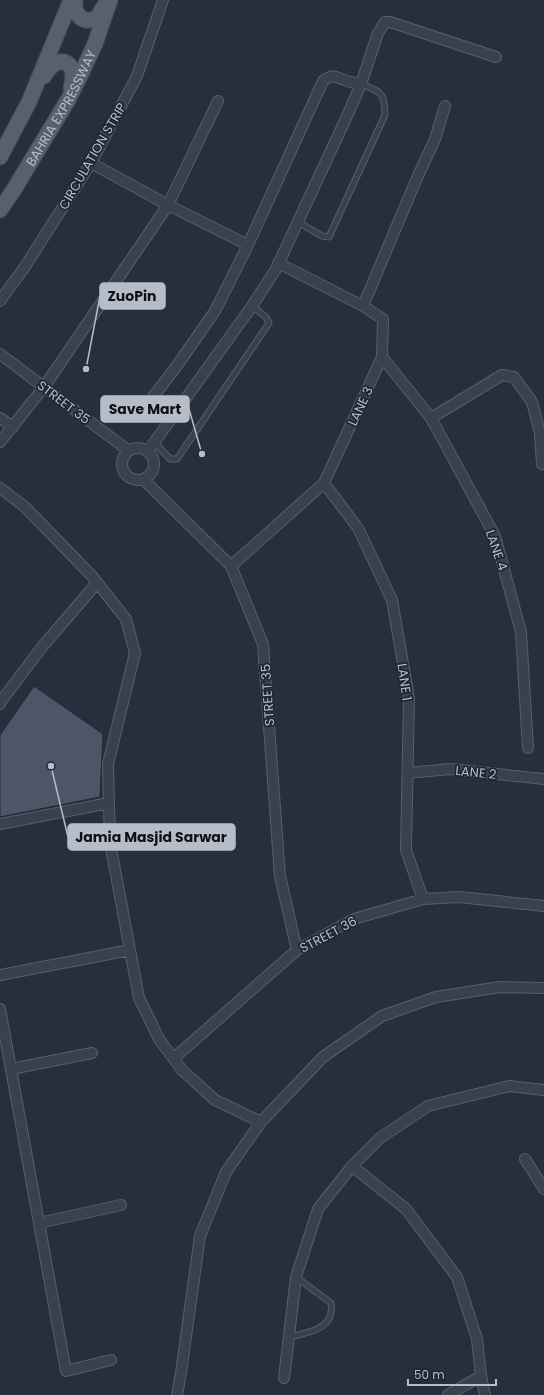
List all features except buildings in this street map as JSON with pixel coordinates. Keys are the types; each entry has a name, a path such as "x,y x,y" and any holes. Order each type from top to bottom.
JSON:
{"main road":[{"path":"29,102 71,0"},
{"path":"75,0 76,12 78,16 86,20 92,20 101,12 108,0"},
{"name":"BAHRIA EXPRESSWAY","path":"0,210 68,100 95,44 108,0"},
{"path":"0,157 29,102 52,64 59,62 71,67 74,75 68,100"}],"street":[{"name":"CIRCULATION STRIP","path":"0,301 24,268 91,163 137,76 163,0"},
{"path":"148,451 252,306 278,263 348,114 361,84 378,33 385,22 390,22 496,57"},
{"path":"175,413 152,398 215,310 248,245 323,81 328,76 337,76 344,80 361,84"},
{"path":"0,442 44,387 168,205 218,101"},
{"path":"363,306 435,139 446,106"},
{"path":"91,163 168,205 248,245"},
{"name":"LANE 3","path":"231,566 324,483 382,357 383,319 363,306 278,263"},
{"name":"STREET 35","path":"0,354 129,451"},
{"name":"LANE 4","path":"382,357 431,418 495,536 521,632 528,748"},
{"path":"431,418 502,375 514,377 532,402 540,433 543,466"},
{"path":"0,418 13,427"},
{"path":"138,448 148,451 153,457 155,465 150,476 144,480 134,480 125,474 122,467 122,460 129,451 138,448"},
{"name":"STREET 35","path":"144,480 231,566 263,644 280,876 297,950"},
{"name":"LANE 1","path":"324,483 358,528 392,600 408,698 406,850 423,899"},
{"path":"0,488 25,507 97,583 126,619 135,652 108,764 110,843 139,998 159,1039 182,1070 215,1100 261,1122"},
{"path":"0,704 42,647 97,583"},
{"name":"LANE 2","path":"408,773 450,769 544,779"},
{"path":"0,824 109,802"},
{"name":"STREET 36","path":"174,1058 297,950 354,918 423,899 459,897 544,906"},
{"path":"0,975 130,950"},
{"path":"177,1395 200,1236 226,1172 261,1122 323,1057 382,1016 436,997 500,987 544,988"},
{"path":"0,1009 66,1371 111,1360"},
{"path":"11,1069 92,1053"},
{"path":"284,1378 296,1277 318,1209 352,1166 380,1138 428,1106 509,1086 544,1090"},
{"path":"525,1159 544,1189"},
{"path":"352,1166 406,1210 457,1277 477,1339 481,1376 485,1395"},
{"path":"39,1223 121,1205"},
{"path":"448,1395 481,1376"}],"lane":[{"path":"298,222 322,236 329,237 333,230 385,116 383,98 379,92 361,84"},
{"path":"154,442 170,459 177,459 269,324 266,317 252,306"},
{"path":"290,1337 316,1330 327,1322 332,1312 331,1303 296,1277"}],"place":[{"name":"ZuoPin","path":"86,369"},
{"name":"Save Mart","path":"202,454"},
{"name":"Jamia Masjid Sarwar","path":"51,766"}]}
